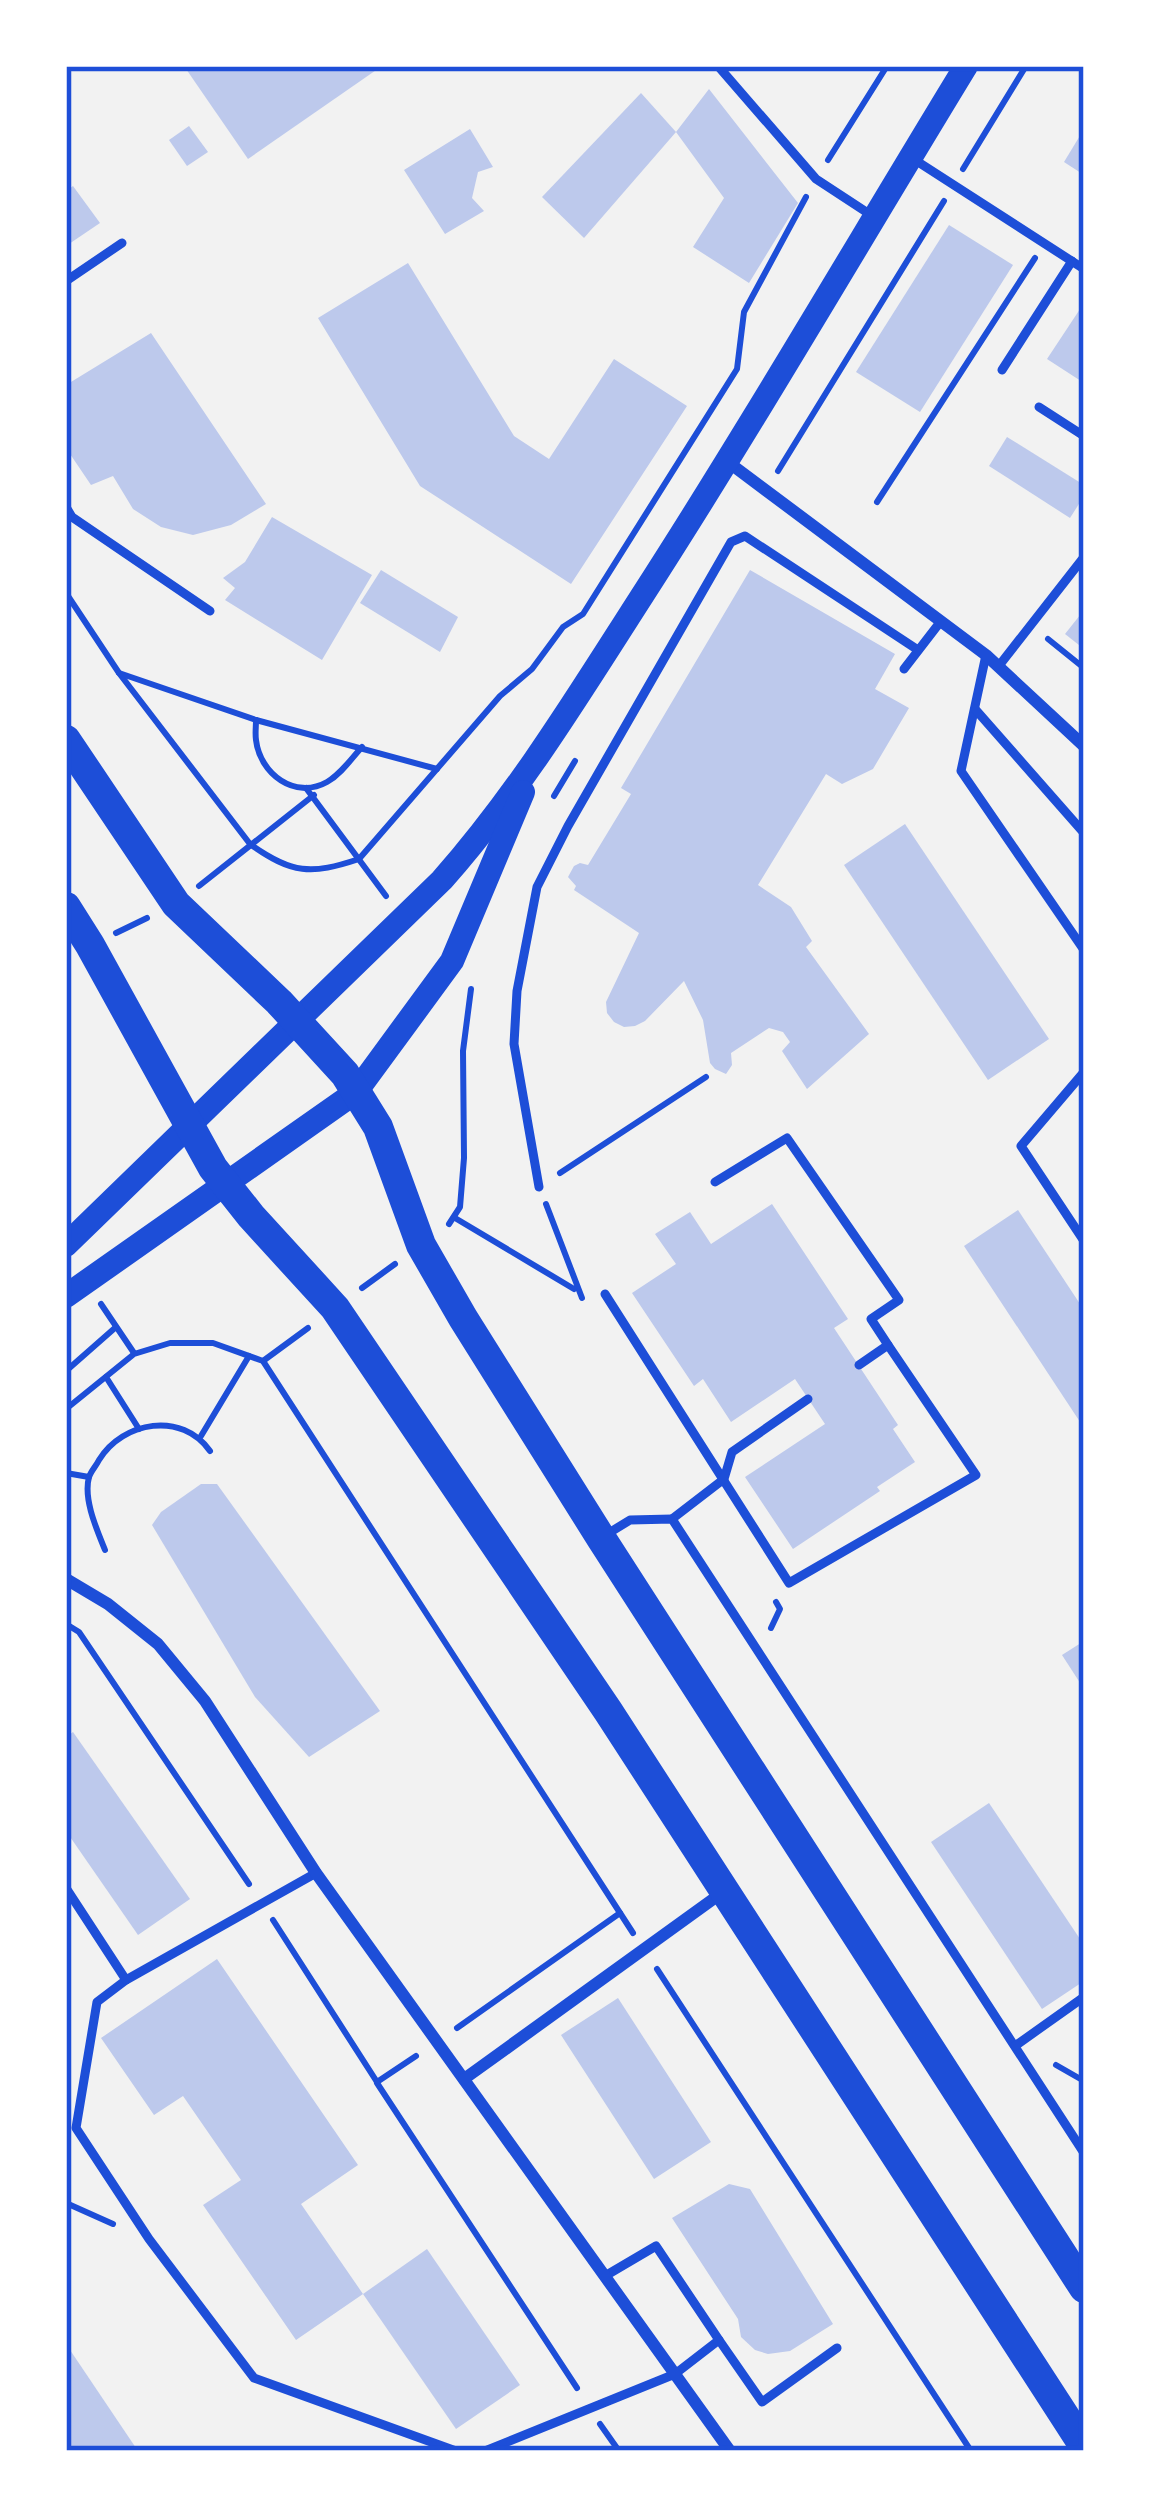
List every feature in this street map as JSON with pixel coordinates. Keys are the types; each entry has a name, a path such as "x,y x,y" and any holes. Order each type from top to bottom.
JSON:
{"main road":[{"path":"66,1245 442,880 476,841 535,762 728,462 966,66"},
{"path":"66,740 176,904 278,1002 356,1092 378,1126 421,1245 601,1538 1084,2288"},
{"path":"66,1296 356,1092 452,961 535,762"},
{"path":"66,908 213,1168 335,1308 608,1711 1084,2446"}],"street":[{"path":"728,462 986,655 1084,746"},
{"path":"66,1579 108,1604 158,1644 205,1701 316,1873 730,2451"},
{"path":"464,2079 724,1891"}],"lane":[{"path":"718,66 816,179 874,217"},
{"path":"910,158 1084,269"},
{"path":"66,281 122,243"},
{"path":"1003,370 1072,261"},
{"path":"1039,407 1084,436"},
{"path":"66,507 72,517 210,611"},
{"path":"539,1187 514,1044 517,991 538,887 731,542 745,536 918,650"},
{"path":"998,667 1084,557"},
{"path":"904,669 941,621"},
{"path":"986,655 961,771 1084,950"},
{"path":"975,709 1084,833"},
{"path":"1084,1072 1021,1146 1084,1241"},
{"path":"605,1294 789,1583 976,1475 871,1319 899,1300 787,1138 715,1182"},
{"path":"859,1365 887,1345"},
{"path":"601,1538 630,1520 672,1519 724,1479 732,1451 808,1399"},
{"path":"672,1519 1084,2153"},
{"path":"316,1873 126,1980 97,2002 76,2128 149,2239 254,2378 456,2451"},
{"path":"66,1888 126,1980"},
{"path":"1015,2046 1084,1997"},
{"path":"605,2276 656,2246 763,2402 838,2348"},
{"path":"485,2451 675,2374 719,2340"}],"path":[{"path":"766,489 1026,66"},
{"path":"877,502 1045,243"},
{"path":"66,592 119,673 250,844 277,863 302,870 359,859 500,696 532,669 563,627 584,614 737,369 744,312"},
{"path":"1031,626 1084,668"},
{"path":"119,673 256,720 437,769"},
{"path":"256,720 256,743 265,765 295,788 314,788 332,779 362,747"},
{"path":"306,788 403,917"},
{"path":"455,1218 577,1291"},
{"path":"66,1370 116,1327"},
{"path":"66,1409 134,1354 170,1343 213,1343 263,1361 971,2451"},
{"path":"200,1437 249,1357"},
{"path":"106,1377 139,1429"},
{"path":"105,1550 91,1517 89,1477 108,1446 139,1429 174,1425 200,1437 210,1451"},
{"path":"66,1473 89,1477"},
{"path":"377,2082 619,2451"}],"building":[{"path":"184,66 382,66 248,159"},
{"path":"709,89 798,203 749,283 693,247 724,198 676,132"},
{"path":"641,93 676,132 584,238 542,197"},
{"path":"189,126 208,152 187,166 169,140"},
{"path":"470,129 493,167 478,172 472,198 484,211 445,234 404,170"},
{"path":"1084,129 1084,175 1064,162"},
{"path":"73,186 100,223 66,246 66,191"},
{"path":"949,225 1013,265 920,412 856,372"},
{"path":"408,263 514,436 549,459 614,359 687,406 571,584 420,486 318,318"},
{"path":"1084,303 1084,383 1047,359"},
{"path":"151,333 266,504 231,525 193,535 161,527 133,509 113,476 91,485 66,448 66,385"},
{"path":"1007,437 1084,485 1084,496 1070,518 989,466"},
{"path":"272,517 372,575 322,660 225,600 235,588 223,578 245,562"},
{"path":"381,570 458,617 440,652 360,603"},
{"path":"750,570 895,654 875,689 909,708 873,769 842,784 826,774 758,885 791,907 812,941 806,947 869,1034 807,1089 782,1051 790,1042 783,1032 769,1028 731,1053 732,1065 726,1074 715,1069 703,1020 684,981 645,1021 624,1027 614,1022 606,1002 639,933 574,890 568,877 574,866 588,865 631,794 621,788"},
{"path":"1084,610 1084,649 1065,634"},
{"path":"905,824 1049,1039 988,1080 844,865"},
{"path":"772,1204 848,1319 834,1328 898,1425 893,1429 915,1462 793,1549 745,1477 825,1424 795,1379 731,1422 703,1379 694,1386 632,1293 676,1264 655,1234 690,1212 711,1244"},
{"path":"1018,1210 1084,1310 1084,1428 964,1246"},
{"path":"201,1484 217,1484 380,1711 309,1757 255,1697 152,1525 161,1512"},
{"path":"1084,1641 1084,1689 1062,1655"},
{"path":"73,1732 190,1899 138,1935 66,1831 66,1737"},
{"path":"989,1803 1084,1945 1084,1981 1042,2009 931,1842"},
{"path":"217,1959 358,2165 301,2204 363,2294 296,2340 203,2205 241,2180 183,2096 154,2115 101,2038"},
{"path":"618,1998 711,2142 654,2179 561,2035"},
{"path":"729,2184 750,2189 833,2324 790,2351 768,2354 741,2337 738,2319 672,2218"},
{"path":"427,2249 520,2385 456,2429 363,2294"},
{"path":"66,2344 138,2451 66,2451"}]}
